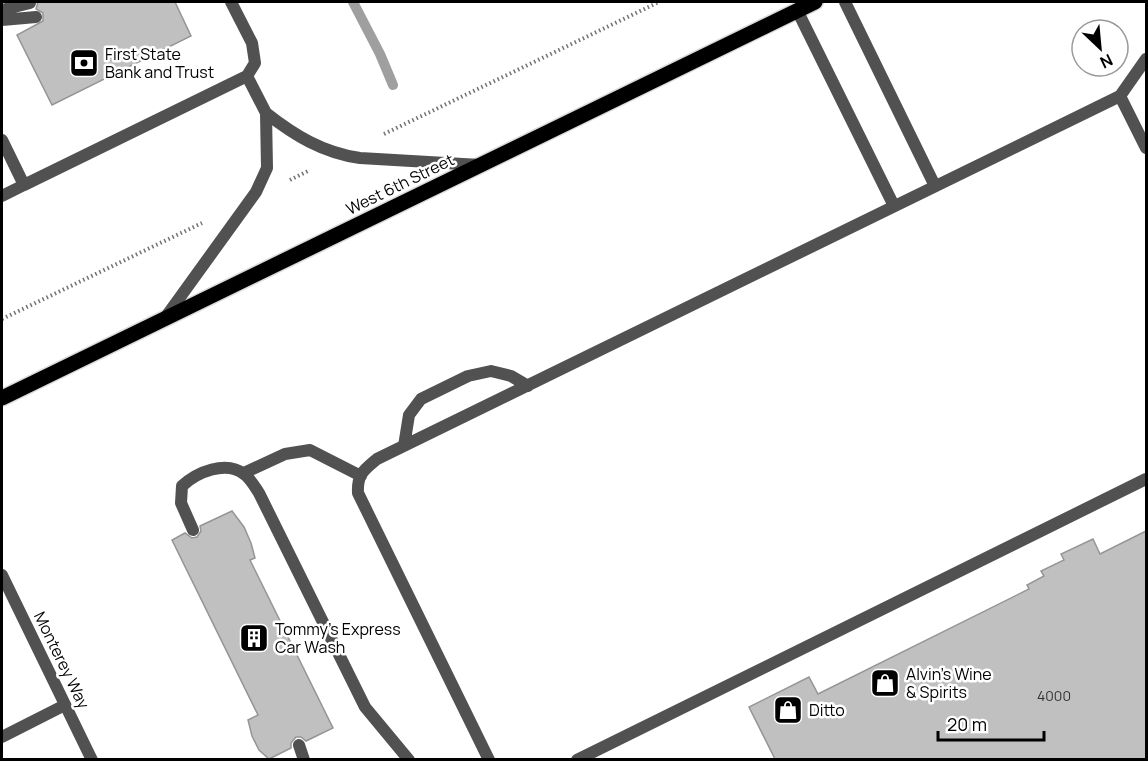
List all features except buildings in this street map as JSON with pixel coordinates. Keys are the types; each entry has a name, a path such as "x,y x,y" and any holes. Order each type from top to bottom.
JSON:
{"main road":[{"name":"West 6th Street","path":"2,398 815,2"}],"street":[{"path":"2,196 247,76 255,63 252,43 231,2"},
{"path":"845,2 935,186"},
{"path":"2,10 30,3"},
{"path":"797,10 894,206"},
{"path":"2,20 36,17"},
{"path":"489,759 358,493 357,482 364,470 377,459 1120,96 1146,59"},
{"path":"247,76 266,113 290,132 340,155 480,165"},
{"path":"1120,96 1146,148"},
{"path":"165,318 256,192 267,168 266,113"},
{"path":"2,140 24,185"},
{"path":"404,446 409,415 421,399 468,376 491,371 512,376 528,386"},
{"path":"244,473 285,454 310,450 360,476"},
{"path":"193,530 181,503 182,486 191,477 224,467 244,473 259,493 365,707 409,759"},
{"path":"577,759 1146,479"},
{"name":"Monterey Way","path":"2,575 92,759"},
{"path":"2,737 65,705"},
{"path":"299,745 304,759"}],"waterway":[{"path":"353,2 393,85"}],"place":[{"name":"First State Bank and Trust","path":"84,63"},
{"name":"Tommy's Express Car Wash","path":"254,638"},
{"name":"Alvin's Wine & Spirits","path":"885,683"},
{"name":"Ditto","path":"788,710"}]}
